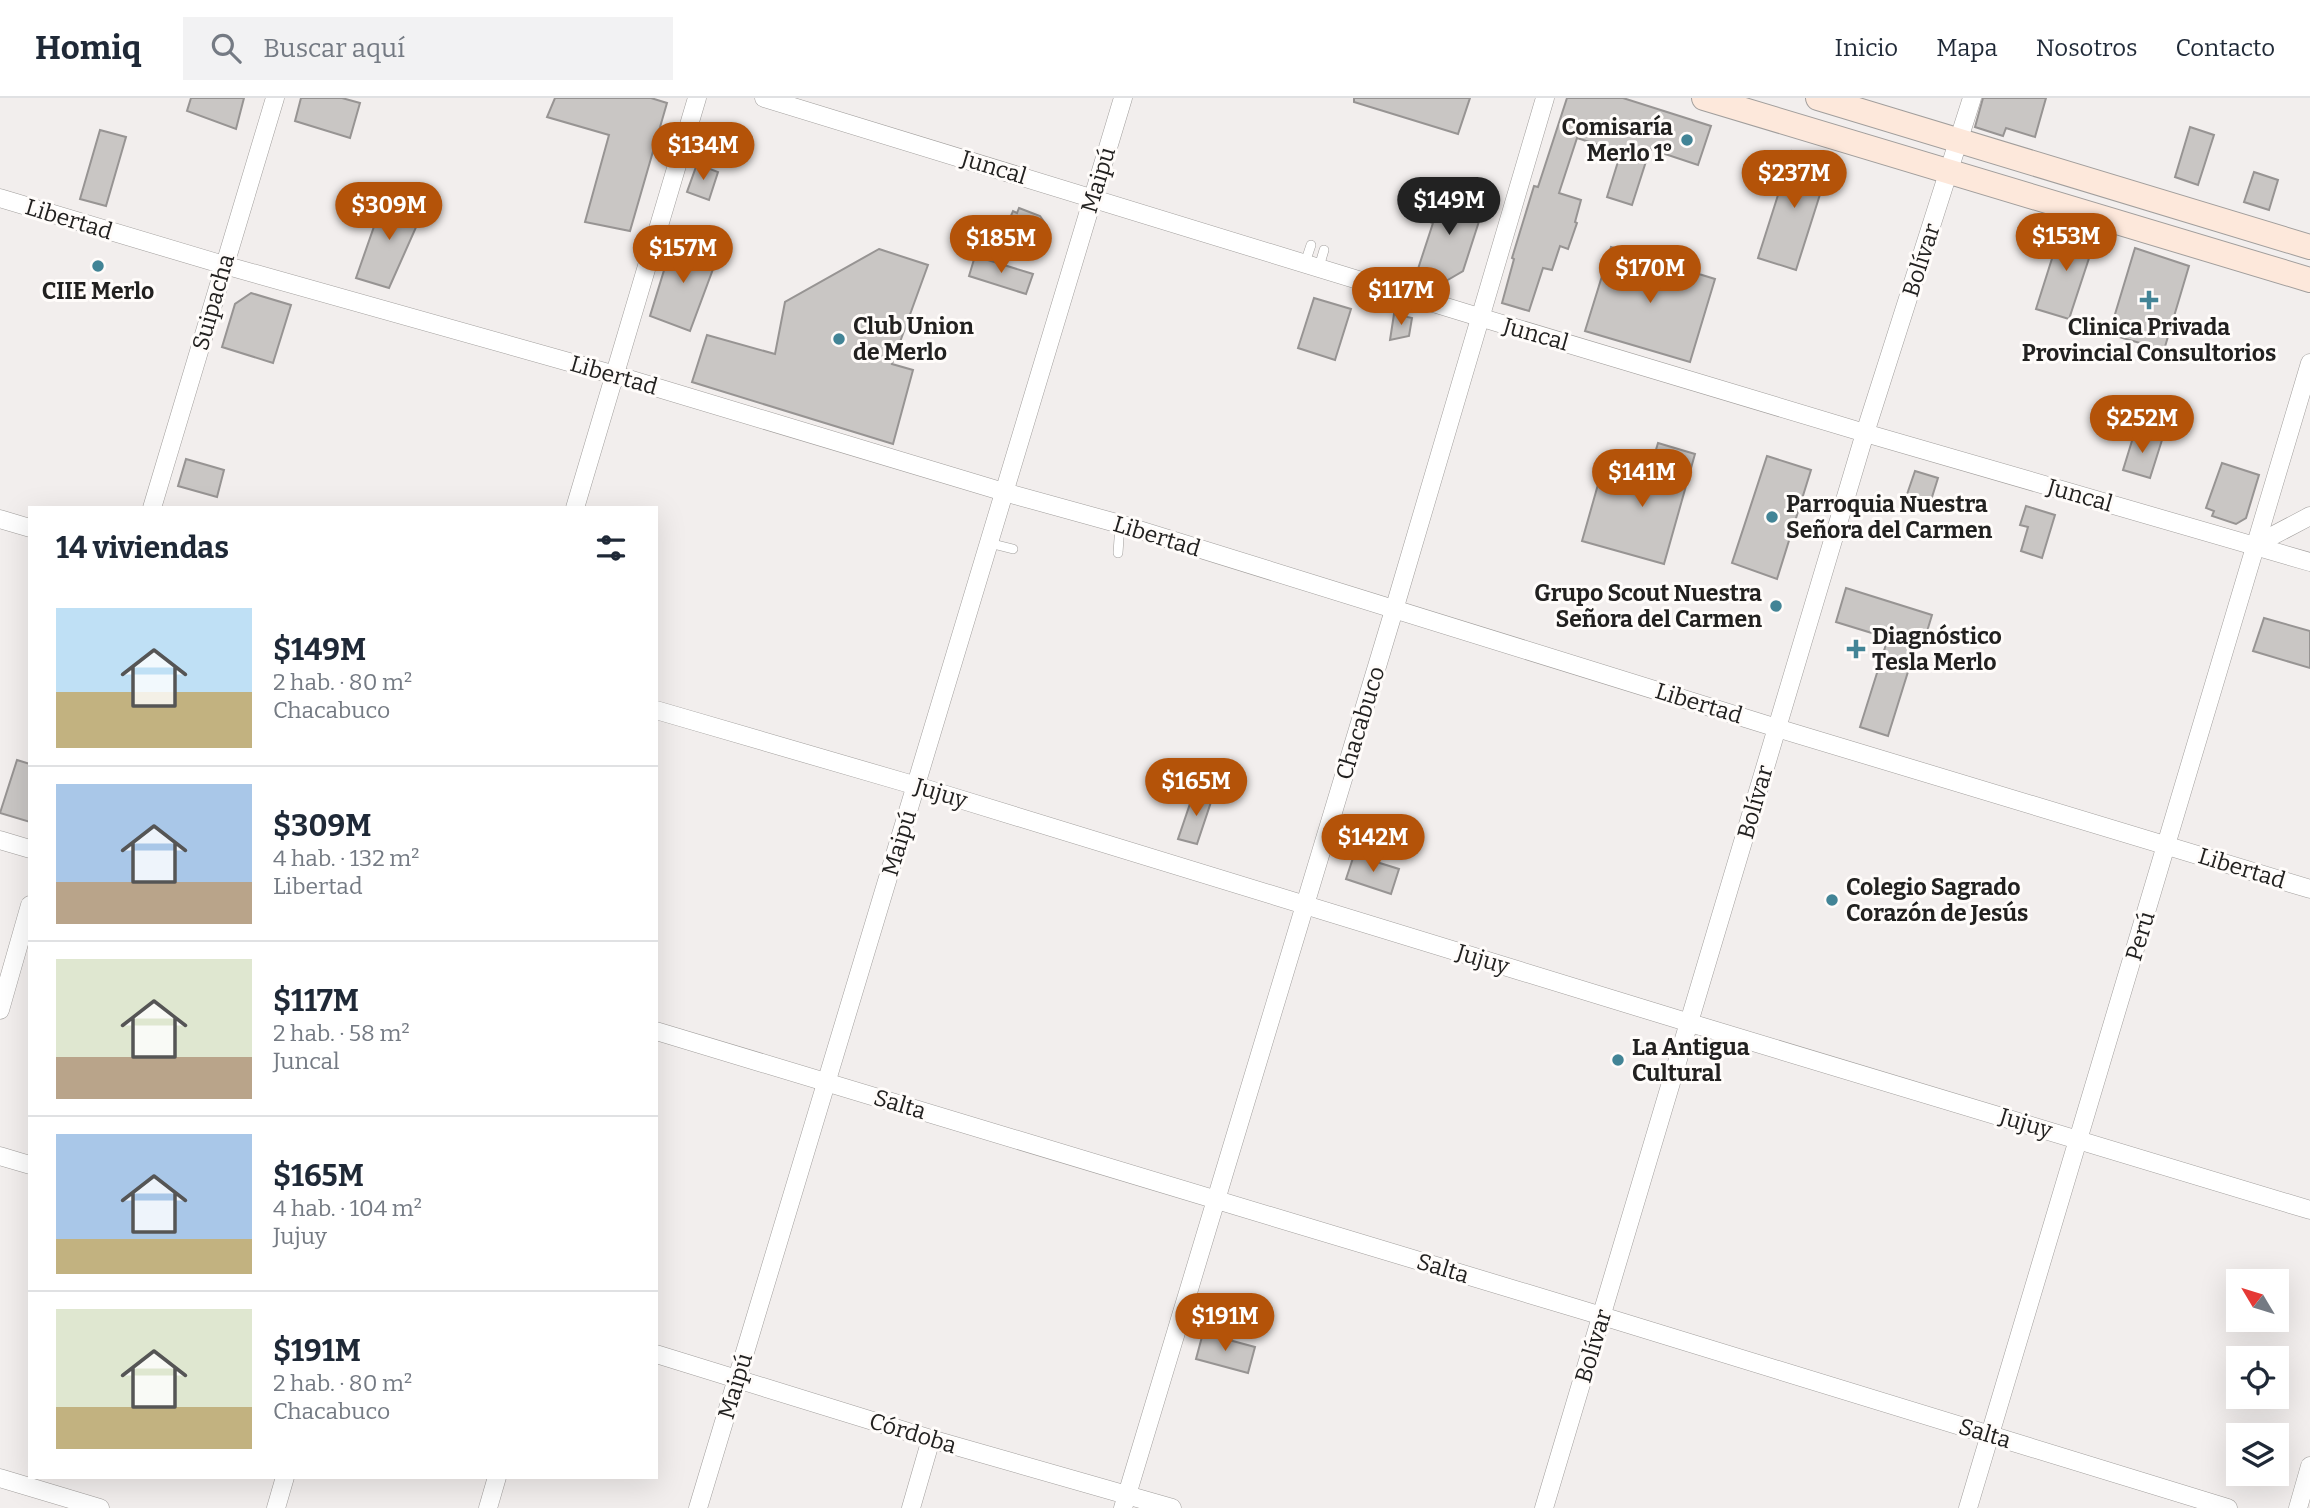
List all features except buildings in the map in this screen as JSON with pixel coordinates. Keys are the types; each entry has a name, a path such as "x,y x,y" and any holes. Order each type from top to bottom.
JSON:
{"main road":[{"path":"1704,98 2310,280"},
{"path":"1818,98 2310,247"}],"street":[{"name":"Suipacha","path":"153,506 275,98"},
{"path":"576,506 697,98"},
{"name":"Juncal","path":"764,98 1093,197 1316,260 1479,317 1865,433 2310,562"},
{"name":"Maipú","path":"698,1508 1123,98"},
{"name":"Chacabuco","path":"1125,1501 1394,610 1545,98"},
{"name":"Bolívar","path":"1544,1508 1865,433 1972,98"},
{"name":"Libertad","path":"0,198 1121,524 1777,728 2310,889"},
{"name":"Perú","path":"1968,1508 2168,846 2310,363"},
{"path":"2255,545 2310,516"},
{"path":"0,519 28,527"},
{"name":"Jujuy","path":"658,711 1306,903 1690,1023 2310,1210"},
{"path":"0,840 28,848"},
{"path":"0,1010 28,912"},
{"name":"Salta","path":"658,1032 2228,1508"},
{"path":"0,1156 28,1164"},
{"name":"Córdoba","path":"658,1355 932,1438 1125,1501 1172,1508"},
{"path":"911,1508 932,1438"},
{"path":"2298,1508 2310,1466"},
{"path":"0,1478 100,1508"},
{"path":"276,1508 284,1479"},
{"path":"488,1508 496,1479"}],"lane":[{"path":"1311,245 1316,260"},
{"path":"1118,554 1121,524"},
{"path":"989,543 1013,549"}],"place":[{"name":"Comisaría Merlo 1°","path":"1687,140"},
{"name":"CIIE Merlo","path":"98,266"},
{"name":"Clinica Privada Provincial Consultorios","path":"2149,300"},
{"name":"Club Union de Merlo","path":"839,339"},
{"name":"Parroquia Nuestra Señora del Carmen","path":"1772,517"},
{"name":"Grupo Scout Nuestra Señora del Carmen","path":"1776,606"},
{"name":"Diagnóstico Tesla Merlo","path":"1856,649"},
{"name":"Colegio Sagrado Corazón de Jesús","path":"1832,900"},
{"name":"La Antigua Cultural","path":"1618,1060"}]}
